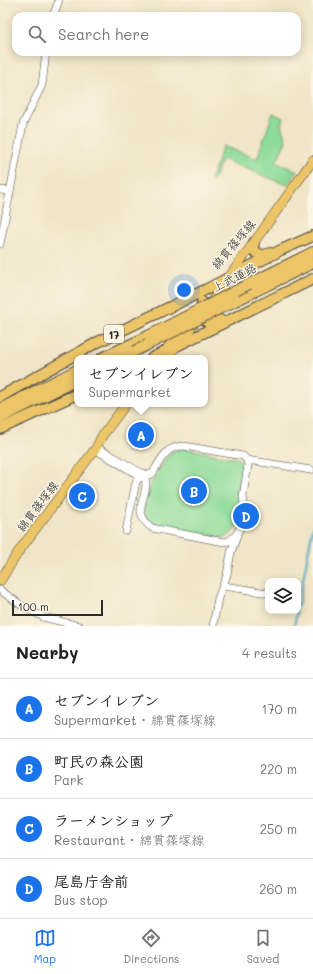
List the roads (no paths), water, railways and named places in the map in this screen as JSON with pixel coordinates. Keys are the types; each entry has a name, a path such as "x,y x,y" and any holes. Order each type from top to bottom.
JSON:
{"highway":[{"name":"17","path":"0,397 64,360 137,322 216,284 281,250 313,236"},
{"path":"254,242 253,249 260,255 281,250"},
{"name":"上武道路","path":"108,355 313,252"},
{"name":"上武道路","path":"127,355 313,263"},
{"path":"165,355 178,345 313,279"},
{"path":"192,327 202,302"},
{"path":"137,322 180,307 188,308 206,322 212,323 241,314"},
{"path":"0,409 74,372"},
{"path":"0,418 74,381"},
{"path":"0,429 74,395"}],"main road":[{"name":"綿貫篠塚線","path":"165,355 197,314 230,276 313,160"},
{"name":"綿貫篠塚線","path":"202,302 267,223"},
{"path":"178,345 192,327"},
{"name":"綿貫篠塚線","path":"0,581 19,551 96,448 102,436 124,407"},
{"name":"綿貫篠塚線","path":"96,448 106,439 130,407"}],"street":[{"path":"54,12 59,0"},
{"path":"0,244 24,119 42,85 46,56"},
{"path":"0,190 9,191"},
{"path":"96,448 104,450 150,475 170,449 184,446 243,456 247,460 311,470"},
{"path":"96,448 101,453 145,479 146,482 141,507 144,520 148,525 158,530 224,542 229,545 232,552"},
{"path":"212,626 218,598 224,586 232,552 240,530 248,465 247,460"},
{"path":"126,531 136,482 140,476"},
{"path":"224,542 232,538 240,530"},
{"path":"224,586 265,593"},
{"path":"0,590 43,617 68,625 79,626"}],"waterway":[{"path":"301,590 313,527"},
{"path":"294,626 296,614"}],"place":[{"name":"セブンイレブン","path":"141,435"},
{"name":"町民の森公園","path":"194,491"},
{"name":"ラーメンショップ","path":"82,496"},
{"name":"尾島庁舎前","path":"246,516"}]}
